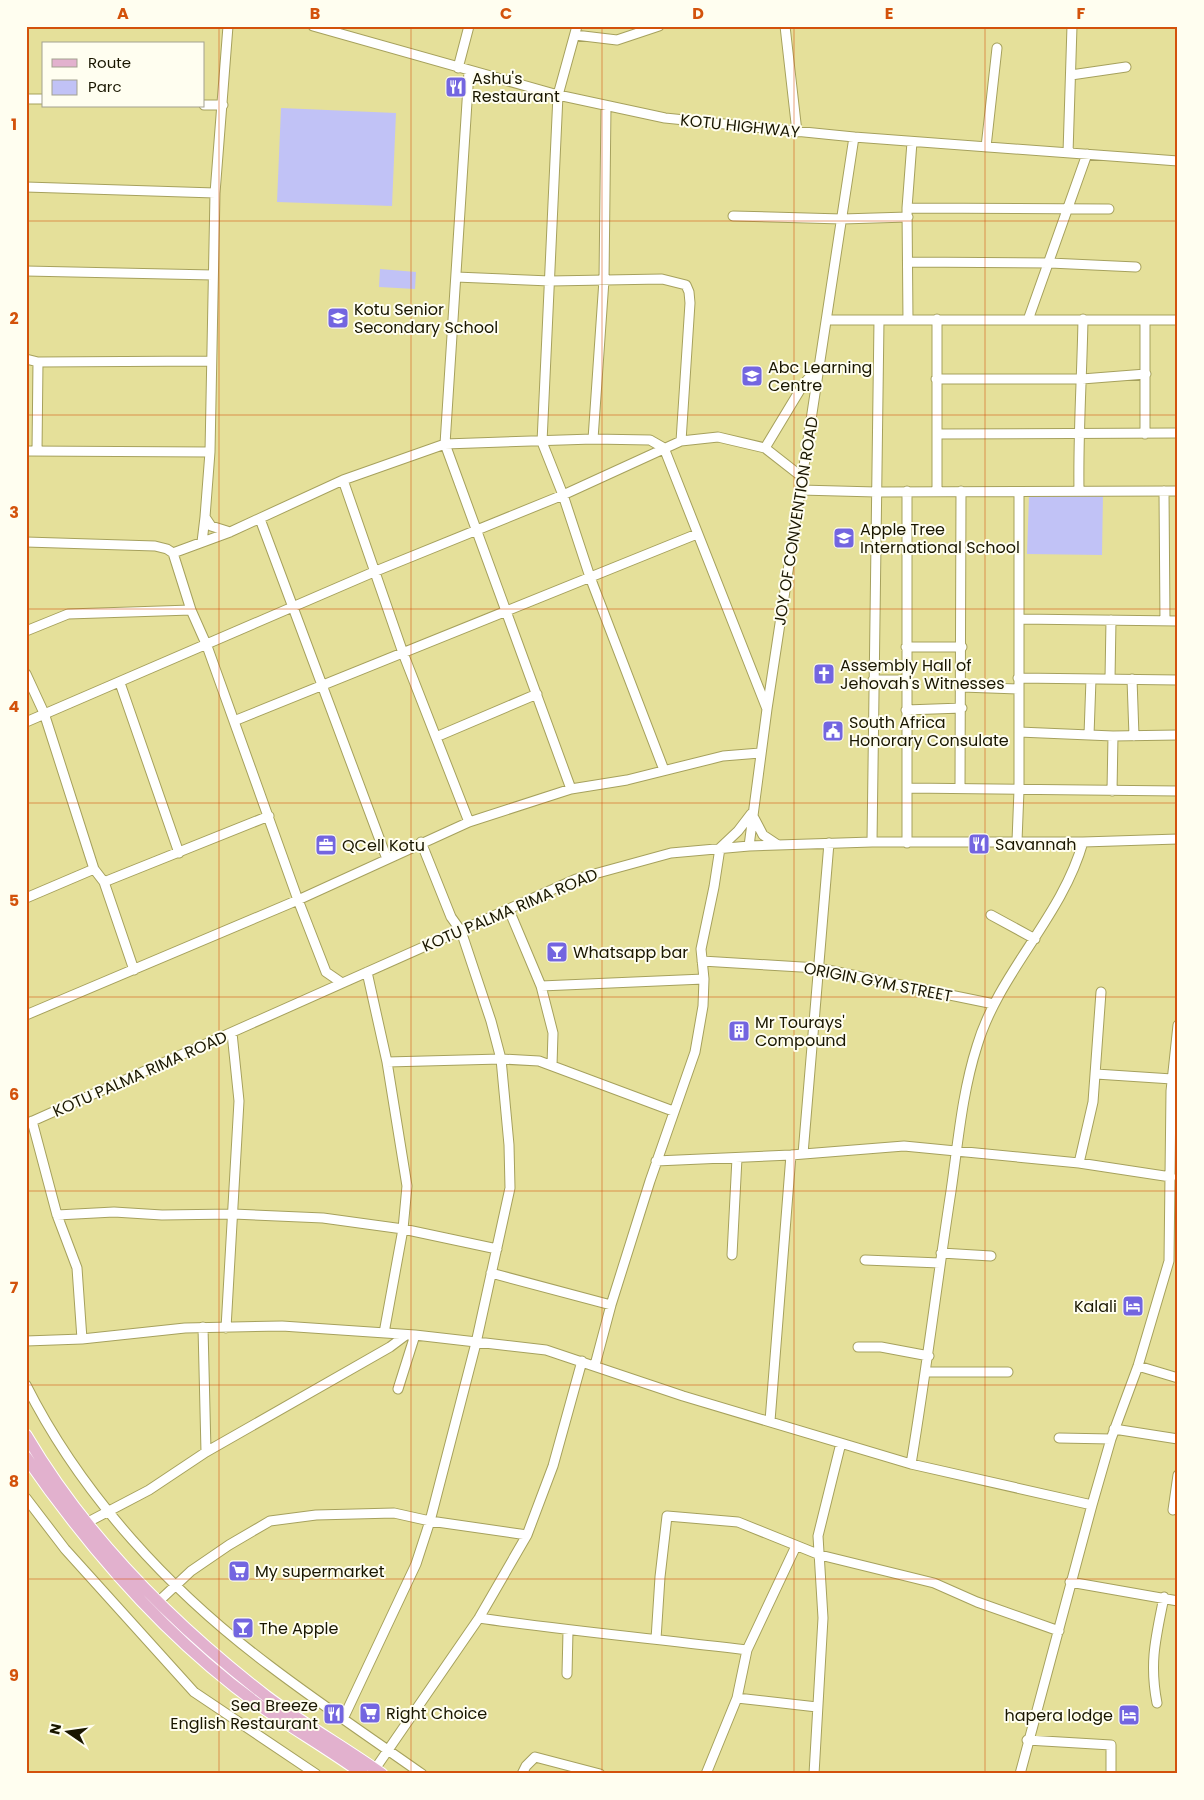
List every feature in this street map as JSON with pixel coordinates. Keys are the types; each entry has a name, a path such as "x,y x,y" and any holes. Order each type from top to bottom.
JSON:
{"main road":[{"path":"26,1435 61,1487 109,1550 176,1620 268,1697 379,1771"},
{"path":"26,1457 101,1557 168,1628 261,1706 363,1774"}],"street":[{"path":"202,542 210,452 215,193 228,26"},
{"name":"KOTU HIGHWAY","path":"313,26 558,95 606,106 700,122 912,142 1178,161"},
{"path":"458,68 469,26"},
{"path":"659,26 617,40 576,31 558,95 542,442 563,495 590,576 664,770"},
{"path":"785,26 797,132"},
{"path":"1068,153 1072,26"},
{"path":"986,147 997,48"},
{"path":"1071,75 1126,67"},
{"path":"469,71 445,444 508,612 571,789"},
{"path":"26,99 42,99"},
{"path":"205,105 223,106"},
{"path":"593,439 604,280 606,106"},
{"name":"JOY OF CONVENTION ROAD","path":"749,846 766,709 828,320 854,137"},
{"path":"908,320 907,208 912,142"},
{"path":"1028,320 1050,263 1087,154"},
{"path":"26,186 215,193"},
{"path":"907,208 1110,209"},
{"path":"734,216 842,219 908,217"},
{"path":"908,262 1050,263 1136,267"},
{"path":"26,271 213,275"},
{"path":"456,277 550,281 662,279 686,285 690,303 681,441"},
{"path":"937,319 937,491"},
{"path":"1079,490 1078,432 1082,379 1083,319"},
{"path":"828,320 1178,320"},
{"path":"872,842 879,320"},
{"path":"1145,320 1146,434"},
{"path":"26,359 38,362 211,361"},
{"path":"36,450 38,362"},
{"path":"765,448 803,385 820,365"},
{"path":"936,379 1082,379 1146,374"},
{"path":"937,434 1178,433"},
{"path":"26,722 207,646 376,571 563,495 681,441 718,438 765,448 802,477"},
{"path":"173,554 260,519 343,480 445,444 593,439 650,440 664,448 766,709"},
{"path":"26,451 210,452"},
{"path":"343,480 403,653 469,822"},
{"path":"800,490 876,492 1178,491"},
{"path":"907,491 907,843"},
{"path":"960,788 962,708 961,491"},
{"path":"1164,491 1165,621"},
{"path":"1017,841 1019,790 1019,492"},
{"path":"205,517 211,526 230,532"},
{"path":"260,519 387,859"},
{"path":"234,721 508,612 590,576 697,534"},
{"path":"26,542 155,546 167,549 173,554 191,610 207,646 298,900 326,972 342,984"},
{"path":"26,631 68,614 191,610"},
{"path":"1018,619 1178,621"},
{"path":"1110,679 1111,620"},
{"path":"906,647 962,647"},
{"path":"26,674 44,713 94,869 104,882 134,970"},
{"path":"1018,678 1178,680"},
{"path":"1089,735 1091,679"},
{"path":"1132,679 1134,736"},
{"path":"873,680 906,680"},
{"path":"120,683 179,853"},
{"path":"962,687 1018,689"},
{"path":"436,737 537,694"},
{"path":"906,710 962,708"},
{"path":"1019,732 1113,736 1178,735"},
{"path":"1112,791 1113,736"},
{"path":"26,1015 298,900 421,842 469,822 571,789 627,780 723,756 760,753"},
{"path":"908,788 1178,791"},
{"path":"752,813 759,830 778,846"},
{"path":"595,1365 610,1305 656,1161 695,1052 703,1006 704,979 700,949 714,888 720,848 752,813"},
{"path":"104,882 269,816"},
{"name":"KOTU PALMA RIMA ROAD","path":"29,1122 576,879 613,867 671,853 749,846 872,842 1083,842 1178,839"},
{"path":"343,1718 416,1564 430,1521 476,1343 510,1188 509,1145 500,1059 491,1021 461,931 451,917 421,842"},
{"path":"912,1464 929,1356 956,1151 977,1044 994,1004 1035,939 1078,859 1083,842"},
{"path":"803,1154 829,843"},
{"path":"26,898 94,869"},
{"path":"509,910 541,986 553,1033 552,1065"},
{"path":"991,915 1035,939"},
{"name":"ORIGIN GYM STREET","path":"702,961 818,968 994,1004"},
{"path":"367,972 387,1062 407,1186 403,1229 384,1334"},
{"path":"541,986 704,979"},
{"path":"1079,1163 1094,1102 1101,992"},
{"path":"1020,1774 1028,1740 1046,1684 1070,1582 1111,1439 1138,1366 1169,1261 1175,1112 1172,1079 1178,1025"},
{"path":"226,1328 238,1101 232,1033"},
{"path":"387,1062 500,1059 539,1061 673,1111"},
{"path":"1096,1074 1172,1079"},
{"path":"29,1122 57,1215 77,1268 82,1338"},
{"path":"656,1161 791,1155 904,1146 1079,1163 1171,1177"},
{"path":"770,1422 791,1155"},
{"path":"732,1255 737,1158"},
{"path":"57,1215 114,1212 156,1215 233,1214 323,1218 403,1229 497,1249"},
{"path":"942,1253 991,1256"},
{"path":"865,1260 940,1263"},
{"path":"491,1273 610,1305"},
{"path":"26,1341 203,1327 282,1326 410,1335 546,1350 682,1396 912,1464 1092,1505"},
{"path":"203,1327 206,1452"},
{"path":"88,1522 149,1490 206,1452 410,1335"},
{"path":"398,1389 410,1335"},
{"path":"858,1347 881,1347 929,1356"},
{"path":"379,1771 388,1750 479,1618 527,1535 552,1466 582,1361"},
{"path":"1138,1366 1178,1378"},
{"path":"926,1372 1008,1372"},
{"path":"26,1385 65,1455 108,1512 176,1585 269,1666 422,1774"},
{"path":"1114,1429 1178,1439"},
{"path":"1059,1438 1111,1439"},
{"path":"814,1774 824,1618 818,1536 841,1443"},
{"path":"1174,1510 1178,1475"},
{"path":"26,1498 65,1549 194,1692 316,1774"},
{"path":"159,1601 191,1571 229,1545 270,1521 316,1515 385,1513 410,1515 430,1521 527,1535"},
{"path":"656,1639 660,1577 667,1516 738,1522 820,1555 934,1583 977,1602 1059,1631"},
{"path":"706,1774 737,1698 747,1650 796,1546"},
{"path":"1070,1582 1164,1597 1178,1601"},
{"path":"1157,1703 1153,1680 1152,1654 1164,1597"},
{"path":"479,1618 568,1631 747,1650"},
{"path":"567,1674 568,1631"},
{"path":"737,1698 817,1707"},
{"path":"1028,1740 1111,1745 1111,1774"},
{"path":"522,1774 526,1766 535,1758 600,1774"}],"green space":[{"path":"281,108 396,113 392,206 277,202"},
{"path":"380,269 416,272 415,289 379,287"},
{"path":"1103,494 1102,555 1027,554 1029,496"}],"place":[{"name":"Ashu's Restaurant","path":"456,87"},
{"name":"Kotu Senior Secondary School","path":"338,318"},
{"name":"Abc Learning Centre","path":"752,376"},
{"name":"Apple Tree International School","path":"844,538"},
{"name":"Assembly Hall of Jehovah's Witnesses","path":"824,674"},
{"name":"South Africa Honorary Consulate","path":"833,731"},
{"name":"Savannah","path":"979,844"},
{"name":"QCell Kotu","path":"326,845"},
{"name":"Whatsapp bar","path":"557,952"},
{"name":"Mr Tourays' Compound","path":"739,1031"},
{"name":"Kalali","path":"1133,1306"},
{"name":"My supermarket","path":"239,1571"},
{"name":"The Apple","path":"243,1628"},
{"name":"Right Choice","path":"370,1713"},
{"name":"Sea Breeze English Restaurant","path":"334,1714"},
{"name":"hapera lodge","path":"1129,1715"}]}
